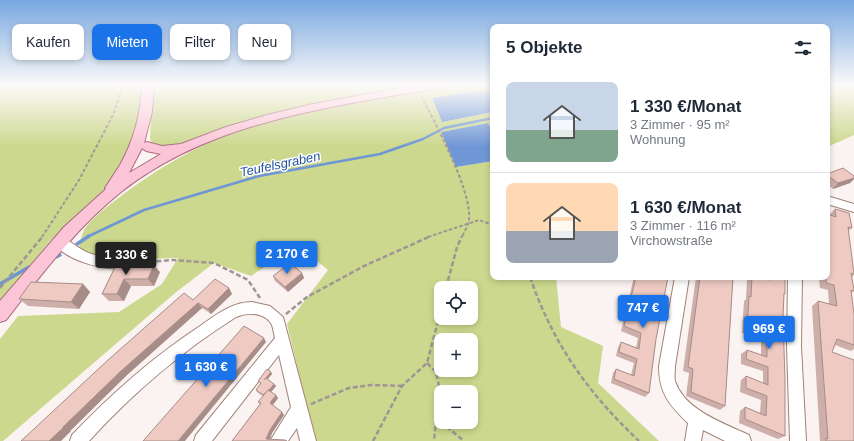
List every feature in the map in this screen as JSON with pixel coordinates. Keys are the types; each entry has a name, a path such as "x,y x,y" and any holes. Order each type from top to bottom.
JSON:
{"main road":[{"path":"146,106 144,123 148,167"},
{"path":"0,314 72,228 102,202 148,167 191,145 240,125 296,110 320,106"},
{"path":"102,202 116,183 133,154 144,123"},
{"path":"147,146 164,151 191,145"},
{"path":"133,154 135,161 148,167"}],"street":[{"path":"830,201 854,208"},
{"path":"60,242 76,255 107,264 125,263"},
{"path":"681,280 667,366 667,381 673,394 683,407 697,419 743,441"},
{"path":"795,280 794,346 798,441"},
{"path":"78,441 100,416 145,374 184,344 230,314 245,308 257,308 273,317 282,340 308,441"},
{"path":"202,441 282,340"},
{"path":"278,441 299,410"},
{"path":"693,441 697,419"}],"path":[{"path":"0,288 42,237 79,180 113,115 116,106"},
{"path":"430,106 461,180 469,213 469,222 457,248 448,281"},
{"path":"125,263 173,260 214,263 248,280 273,317 288,311 307,297 364,266 422,240 469,222 479,220 490,223"},
{"path":"531,280 541,308 555,339 577,373 624,427 639,441"},
{"path":"373,441 402,386 427,363 437,325"},
{"path":"427,363 436,371 438,385"},
{"path":"299,410 349,388 371,385 402,386"},
{"path":"434,441 435,429"},
{"path":"449,429 464,441"}],"green space":[{"path":"0,106 141,106 140,126 112,182 50,241 0,302"},
{"path":"151,106 308,106 181,146 166,149 152,144 150,138"},
{"path":"340,106 435,106 442,122 490,113 490,127 488,123 441,132 456,167 490,161 490,280 556,280 561,327 603,346 598,383 659,441 315,441 287,324 328,270 298,245 251,276 214,263 175,293 3,441 0,441 0,339 18,316 119,312 162,284 178,258 109,260 78,251 82,235 88,225 105,208 129,190 165,166 190,152 230,134 286,117"},
{"path":"830,106 854,106 854,135 830,146"}],"water":[{"path":"435,106 490,106 490,113 442,122"},
{"path":"488,123 490,127 490,161 456,167 441,132"}],"building":[{"path":"843,168 854,176 854,178 838,183 830,177 830,173"},
{"path":"835,209 849,213 852,228 848,227 854,274 851,273 854,290 851,290 854,314 854,345 837,339 832,352 854,360 854,441 826,441 826,438 828,439 818,301 837,306 834,285 826,283 826,280 830,280 830,215 836,217"},
{"path":"290,263 302,273 285,287 273,276"},
{"path":"116,265 154,265 148,279 124,279 117,294 102,294"},
{"path":"215,279 229,288 208,309 198,303 121,371 49,441 21,441 108,360 184,293 193,300"},
{"path":"635,280 667,280 656,339 649,393 614,379 616,369 634,376 637,359 619,352 621,342 639,349 641,333 624,326"},
{"path":"700,280 733,280 725,406 691,392 693,369 688,367"},
{"path":"752,280 785,280 783,317 785,436 745,419 745,407 766,416 767,396 746,388 746,376 768,385 768,367 746,359 747,350 767,357 767,336 747,329 749,296 751,297"},
{"path":"31,282 83,284 71,302 19,299"},
{"path":"244,326 264,338 178,441 143,441"},
{"path":"267,369 271,372 264,380 266,378 274,384 263,395 256,390 261,383 258,381"},
{"path":"268,390 276,395 270,403 282,412 266,439 287,441 232,441 261,403 258,402"}],"waterway":[{"name":"Teufelsgraben","path":"89,236 144,210 259,176 380,154 423,139 444,128 490,119"},
{"name":"Teufelsgraben","path":"77,244 89,236"},
{"name":"Teufelsgraben","path":"56,257 60,255"},
{"name":"Teufelsgraben","path":"0,284 29,267"}]}
